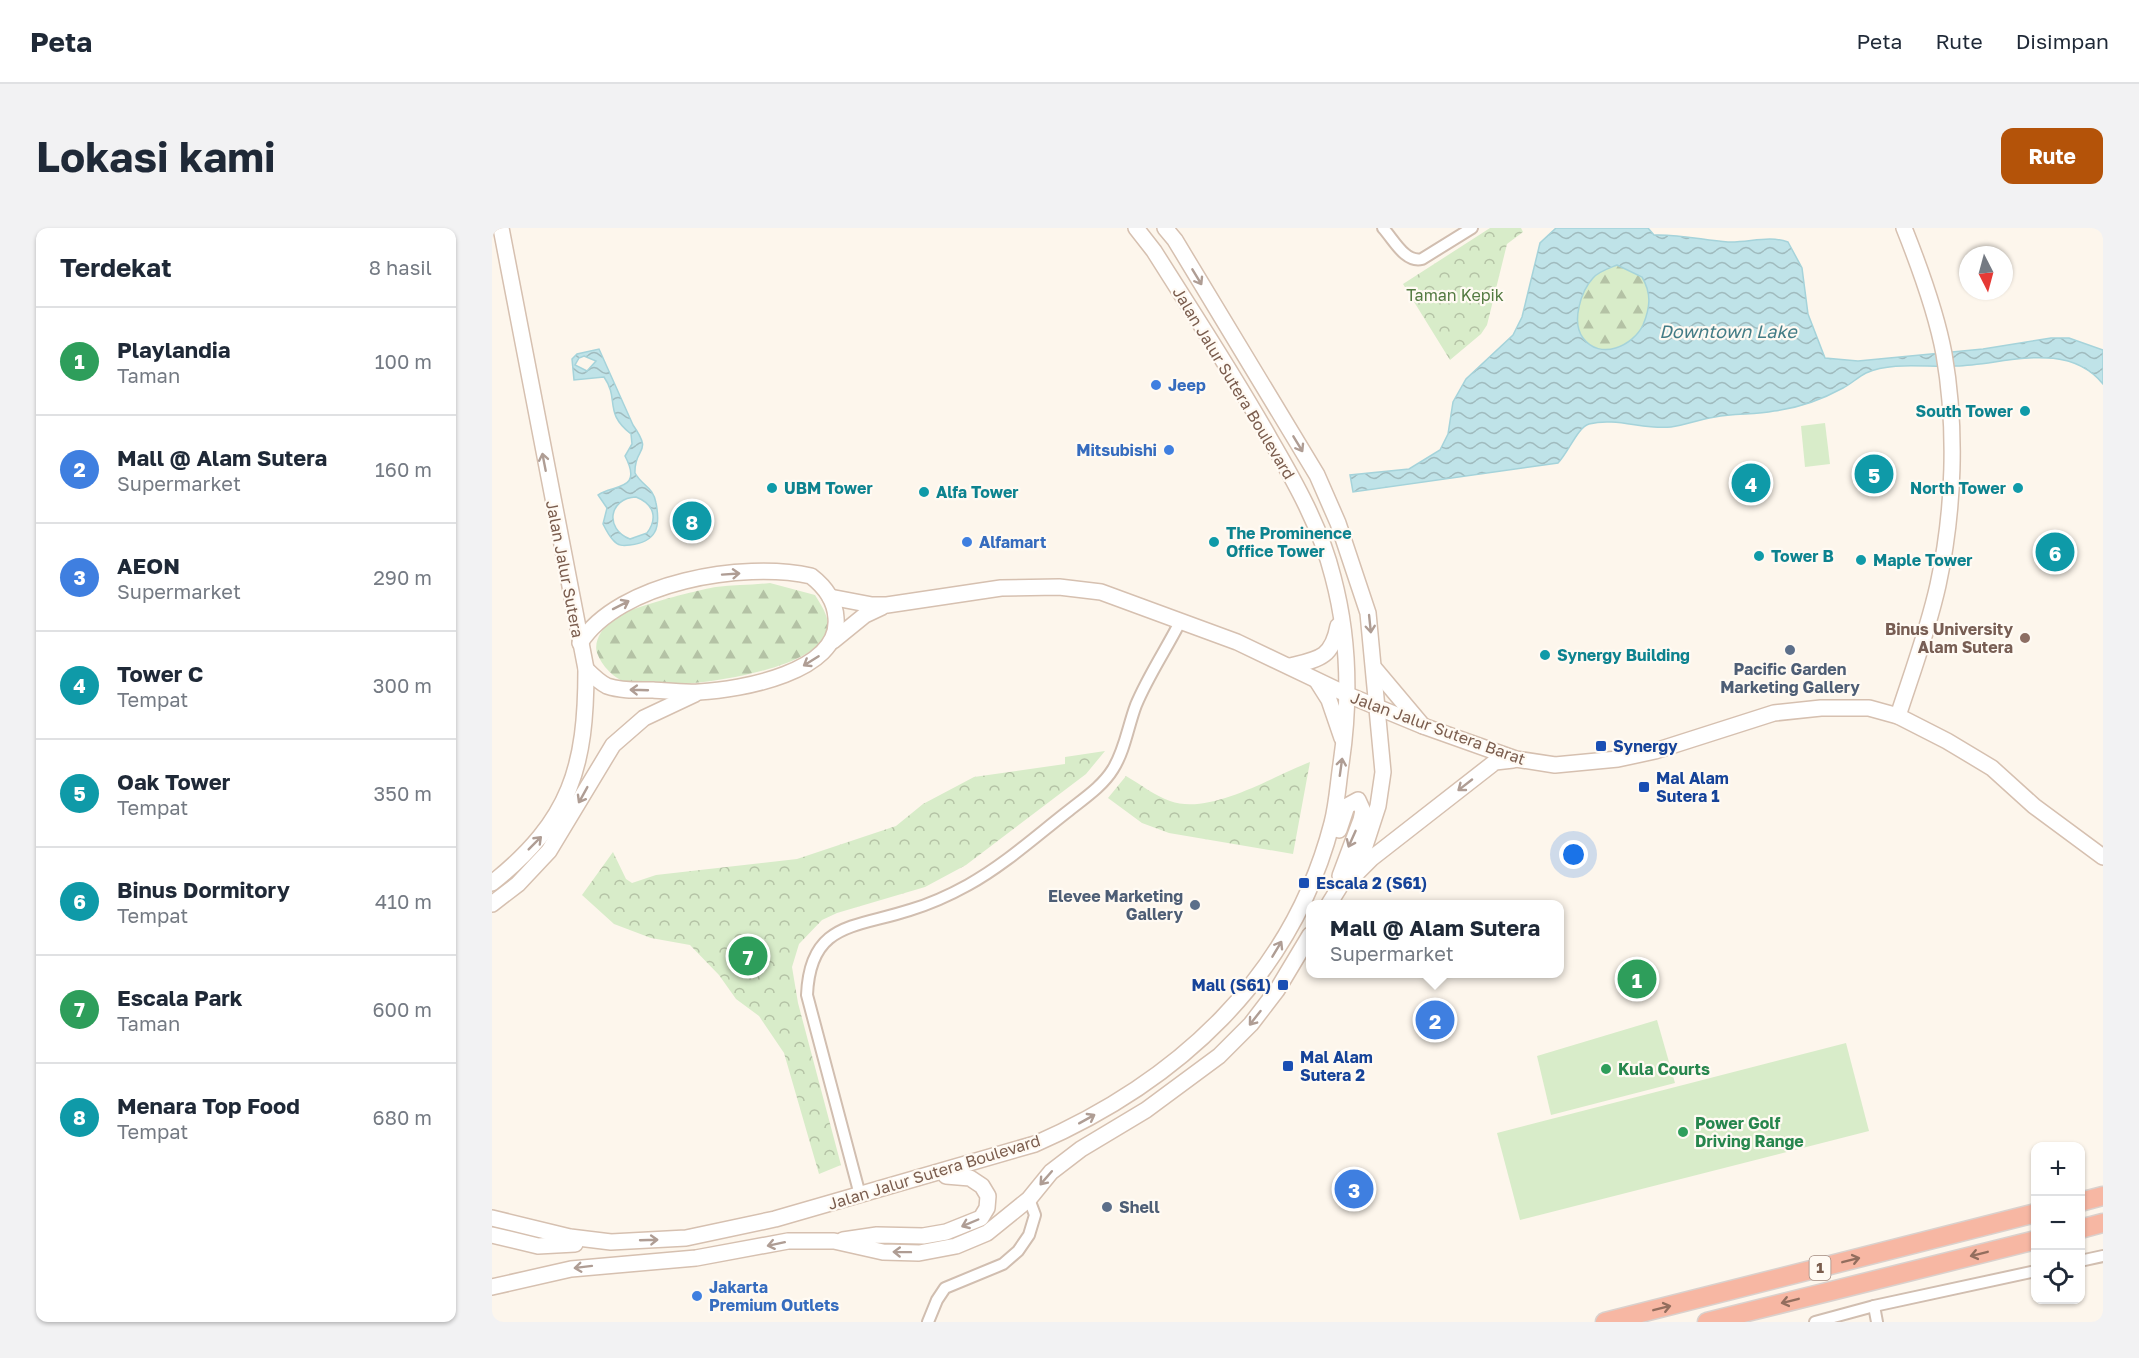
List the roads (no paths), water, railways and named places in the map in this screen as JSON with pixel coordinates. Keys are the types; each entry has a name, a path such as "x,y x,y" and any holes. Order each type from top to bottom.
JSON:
{"highway":[{"path":"2085,1201 2103,1196"},
{"name":"1","path":"1605,1322 2031,1214"},
{"path":"2085,1227 2103,1223"},
{"name":"1","path":"1707,1322 2031,1241"}],"main road":[{"name":"Jalan Jalur Sutera","path":"492,883 543,835 569,790 581,749 586,713 586,669 499,262 501,228"},
{"name":"Jalan Jalur Sutera Boulevard","path":"492,1218 570,1238 611,1242 686,1238 713,1234 932,1176 1025,1147 1068,1130 1136,1091 1177,1061 1218,1025 1254,983 1276,951 1312,885 1333,822 1348,695 1340,614 1333,576 1294,481 1249,402 1154,251 1136,228"},
{"name":"Jalan Jalur Sutera Boulevard","path":"1165,228 1175,240 1317,475 1338,523 1368,612 1383,772 1378,806 1365,846 1331,900"},
{"path":"1898,716 1929,620 1948,525 1951,471 1944,352 1921,273 1904,228"},
{"path":"580,643 592,626 610,611 673,585 721,575 798,573 811,576 830,597 836,614 837,628 832,641"},
{"name":"Jalan Jalur Sutera Barat","path":"697,693 745,686 798,669 820,656 832,641 865,615 887,605 1001,588 1059,587 1101,592 1181,620 1423,726 1516,759 1555,765 1618,759 1656,751 1784,712 1821,708 1869,708 1898,716 1947,741 1992,768 2034,806 2103,857"},
{"name":"Jalan Jalur Sutera Barat","path":"830,597 887,605"},
{"path":"1290,666 1322,658 1335,644 1340,614"},
{"path":"586,669 601,683 610,687 697,693"},
{"path":"1375,669 1423,726"},
{"path":"1317,681 1329,700 1344,744"},
{"path":"492,904 518,884 549,851 618,740 644,718 697,693"},
{"path":"1331,900 1372,858 1495,762 1516,759"},
{"path":"1312,885 1337,838 1347,806 1358,800 1363,811 1361,820 1348,848 1331,900"},
{"name":"Jalan Jalur Sutera Boulevard","path":"492,1285 571,1269 696,1258 788,1241 834,1241 883,1252 919,1253 956,1246 987,1233 1029,1199 1051,1172 1081,1149 1122,1126 1219,1056 1251,1024 1277,990 1306,942"},
{"path":"834,1241 877,1235 923,1236 946,1232 981,1218 987,1208 988,1196 982,1186 970,1178 932,1176"},
{"path":"492,1235 538,1246"},
{"path":"492,1241 538,1246 611,1242"}],"street":[{"path":"1383,228 1408,258 1416,261 1472,228"},
{"path":"860,1195 807,995 808,972 816,953 830,935 849,926 911,910 942,899 970,884 1004,863 1104,781 1123,747 1138,702 1181,620"},
{"path":"928,1322 945,1288 1003,1264 1018,1251 1029,1235 1035,1215 1029,1199"},
{"path":"2085,1260 2103,1256"},
{"path":"1815,1322 1874,1306 2031,1272"},
{"path":"1874,1306 1877,1322"}],"water":[{"name":"Downtown Lake","path":"1556,228 1648,228 1654,235 1728,242 1781,240 1788,242 1802,268 1808,314 1825,358 1858,361 1983,349 2051,338 2069,338 2103,350 2103,384 2088,370 2071,362 2053,358 2014,359 1975,365 1888,367 1866,373 1818,400 1783,410 1722,416 1671,427 1609,422 1589,424 1581,430 1558,463 1353,492 1350,475 1409,469 1440,450 1448,434 1453,402 1466,379 1513,335 1522,317 1540,243","holes":["1617,265 1642,277 1649,301 1643,325 1638,333 1616,348 1598,349 1590,345 1579,331 1578,315 1581,298 1593,278 1598,273"]},
{"path":"599,349 642,441 643,446 635,464 635,473 655,497 658,520 655,532 646,541 621,545 610,537 603,524 607,508 598,495 624,485 631,476 625,456 632,444 631,434 617,419 609,385 604,377 574,380 572,359 577,354","holes":["584,356 596,361 587,371 575,365 579,358","636,497 647,503 653,517 647,533 630,539 616,528 613,515 620,503"]}],"place":[{"name":"Jeep","path":"1156,385"},
{"name":"South Tower","path":"2025,411"},
{"name":"Mitsubishi","path":"1169,450"},
{"name":"Oak Tower","path":"1874,474"},
{"name":"Tower C","path":"1751,483"},
{"name":"UBM Tower","path":"772,488"},
{"name":"North Tower","path":"2018,488"},
{"name":"Alfa Tower","path":"924,492"},
{"name":"Menara Top Food","path":"692,521"},
{"name":"Alfamart","path":"967,542"},
{"name":"The Prominence Office Tower","path":"1214,542"},
{"name":"Binus Dormitory","path":"2055,552"},
{"name":"Tower B","path":"1759,556"},
{"name":"Maple Tower","path":"1861,560"},
{"name":"Binus University Alam Sutera","path":"2025,638"},
{"name":"Pacific Garden Marketing Gallery","path":"1790,650"},
{"name":"Synergy Building","path":"1545,655"},
{"name":"Synergy","path":"1601,746"},
{"name":"Mal Alam Sutera 1","path":"1644,787"},
{"name":"Escala 2 (S61)","path":"1304,883"},
{"name":"Elevee Marketing Gallery","path":"1195,905"},
{"name":"Escala Park","path":"748,956"},
{"name":"Playlandia","path":"1637,979"},
{"name":"Mall (S61)","path":"1283,985"},
{"name":"Mall @ Alam Sutera","path":"1435,1020"},
{"name":"Mal Alam Sutera 2","path":"1288,1066"},
{"name":"Kula Courts","path":"1606,1069"},
{"name":"Power Golf Driving Range","path":"1683,1132"},
{"name":"AEON","path":"1354,1189"},
{"name":"Shell","path":"1107,1207"},
{"name":"Jakarta Premium Outlets","path":"697,1296"}],"park label":[{"name":"Taman Kepik","path":"1455,295"}]}
